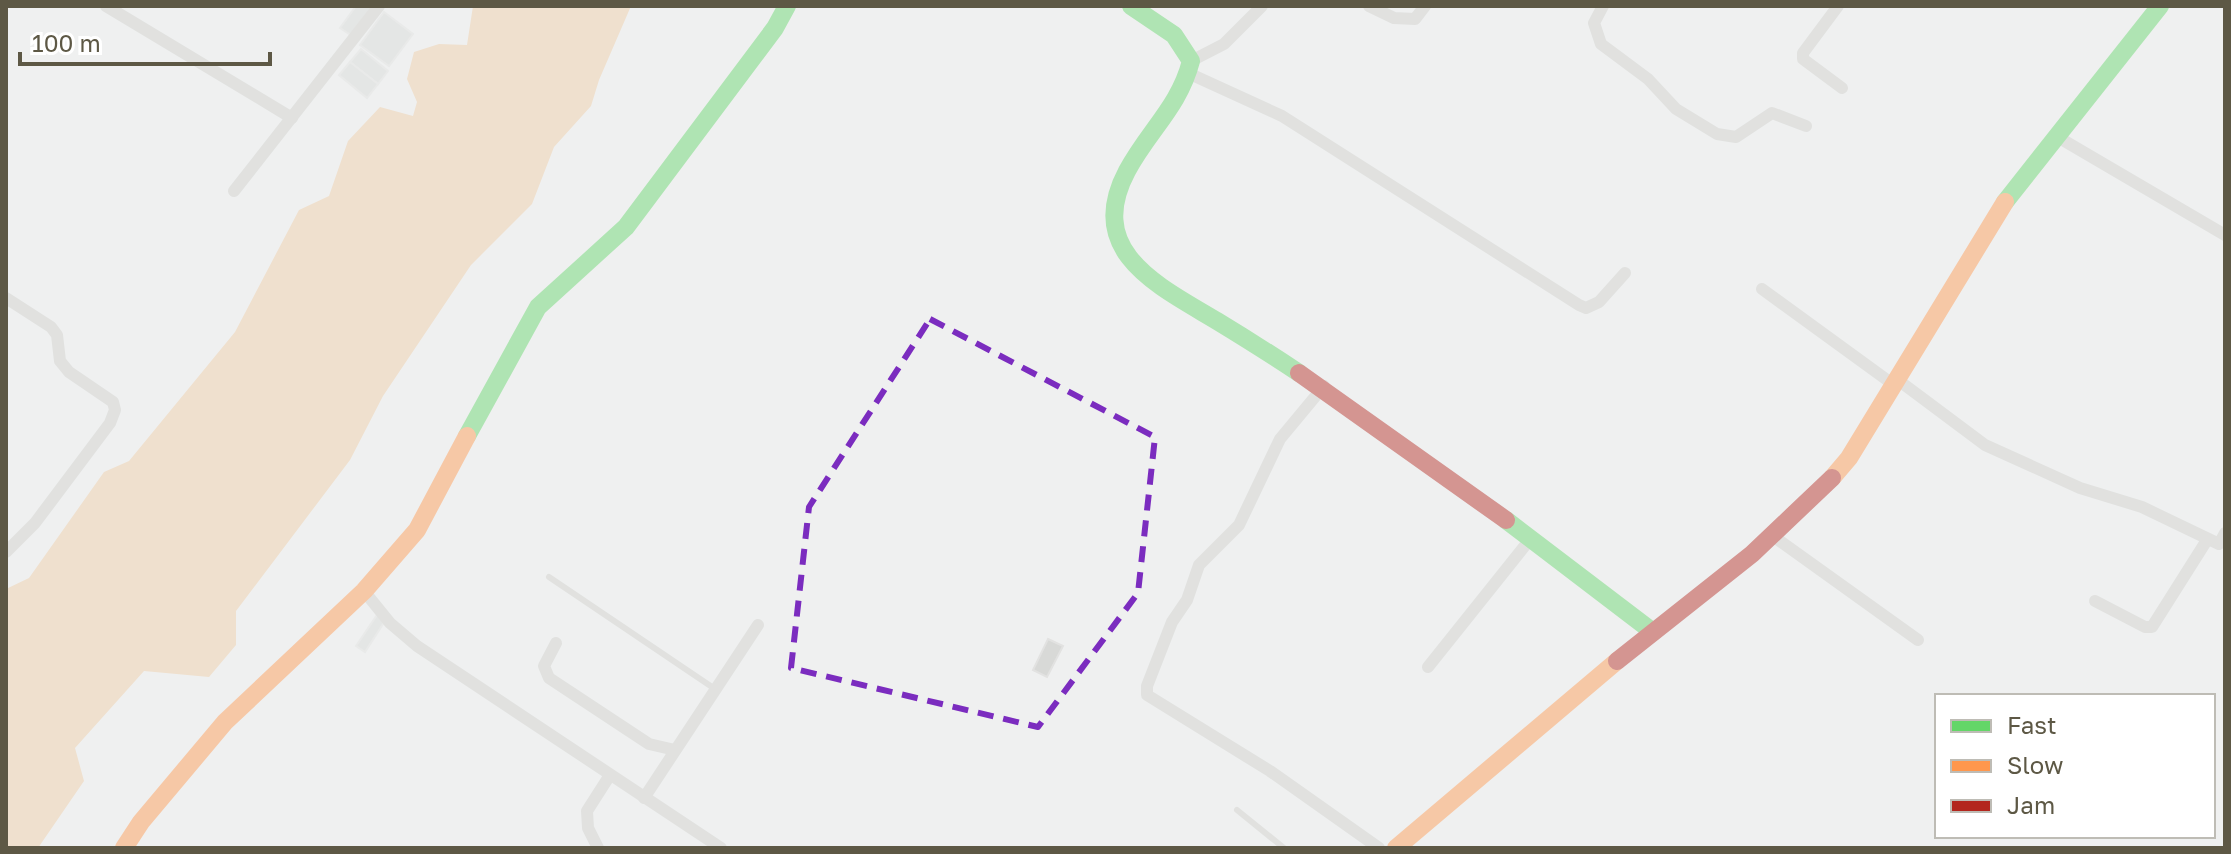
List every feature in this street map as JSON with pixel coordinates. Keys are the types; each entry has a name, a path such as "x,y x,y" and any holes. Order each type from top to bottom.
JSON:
{"street":[{"path":"106,6 292,118"},
{"path":"234,191 379,6"},
{"path":"124,848 141,822 225,722 364,591 417,530 434,503 487,395 538,307 626,227 775,28 787,6"},
{"path":"1131,6 1174,35 1189,67 1185,88 1136,153 1121,186 1115,229 1125,253 1153,281 1324,386 1653,632"},
{"path":"1189,67 1224,44 1262,6"},
{"path":"1369,6 1404,20 1415,19 1425,6"},
{"path":"1603,6 1594,23 1601,44 1648,79 1666,101 1686,115 1729,138 1746,132 1772,113 1806,126"},
{"path":"1838,6 1803,53 1803,59 1842,88"},
{"path":"1396,848 1516,741 1773,536 1827,485 1896,382 2012,191 2160,6"},
{"path":"1189,67 1282,116 1579,305 1586,308 1599,302 1625,273"},
{"path":"2056,136 2225,235"},
{"path":"1762,289 1985,445 2080,488 2142,507 2219,541 2152,627 2145,627 2095,601"},
{"path":"6,298 51,327 57,335 60,361 69,372 113,402 115,410 110,423 35,523 6,552"},
{"path":"1324,386 1280,439 1239,525 1199,565 1187,600 1172,622 1147,686 1147,695 1227,742 1379,848"},
{"path":"1773,536 1918,640"},
{"path":"1428,667 1531,538"},
{"path":"364,591 390,623 417,646 721,848"},
{"path":"644,798 758,625"},
{"path":"556,643 544,666 549,678 649,744 675,750"},
{"path":"598,848 588,828 587,811 610,775"}],"lane":[{"path":"549,577 715,689"},
{"path":"1237,810 1284,848"}],"highlighted area":[{"path":"930,319 1155,437 1138,593 1038,727 791,668 809,507"}],"shaded area":[{"path":"473,6 631,6 591,106 554,147 532,204 471,265 383,396 350,460 236,611 236,645 209,677 144,671 75,748 84,781 38,848 6,848 6,589 29,578 104,472 129,461 235,332 299,210 329,196 348,141 380,107 413,116 417,102 407,79 414,52 439,44 467,45"}],"building":[{"path":"356,6 373,6 352,36 340,28"},
{"path":"384,12 413,34 389,66 360,45"},
{"path":"361,49 388,71 378,84 350,62"},
{"path":"350,62 378,84 367,98 339,75"},
{"path":"377,615 385,621 365,652 356,646"},
{"path":"1048,639 1063,646 1047,677 1033,670"}],"traffic: fast":[{"path":"467,436 538,307 626,227 775,28 787,6"},
{"path":"1131,6 1174,35 1191,61 1179,92 1127,171 1116,199 1115,224 1121,245 1152,280 1299,373"},
{"path":"2005,202 2160,6"},
{"path":"1506,520 1653,632"}],"traffic: slow":[{"path":"1832,478 1849,458 2005,202"},
{"path":"124,848 141,822 225,722 364,591 417,530 467,436"},
{"path":"1396,848 1617,661"}],"traffic: jam":[{"path":"1299,373 1506,520"},
{"path":"1617,661 1752,554 1832,478"}]}
